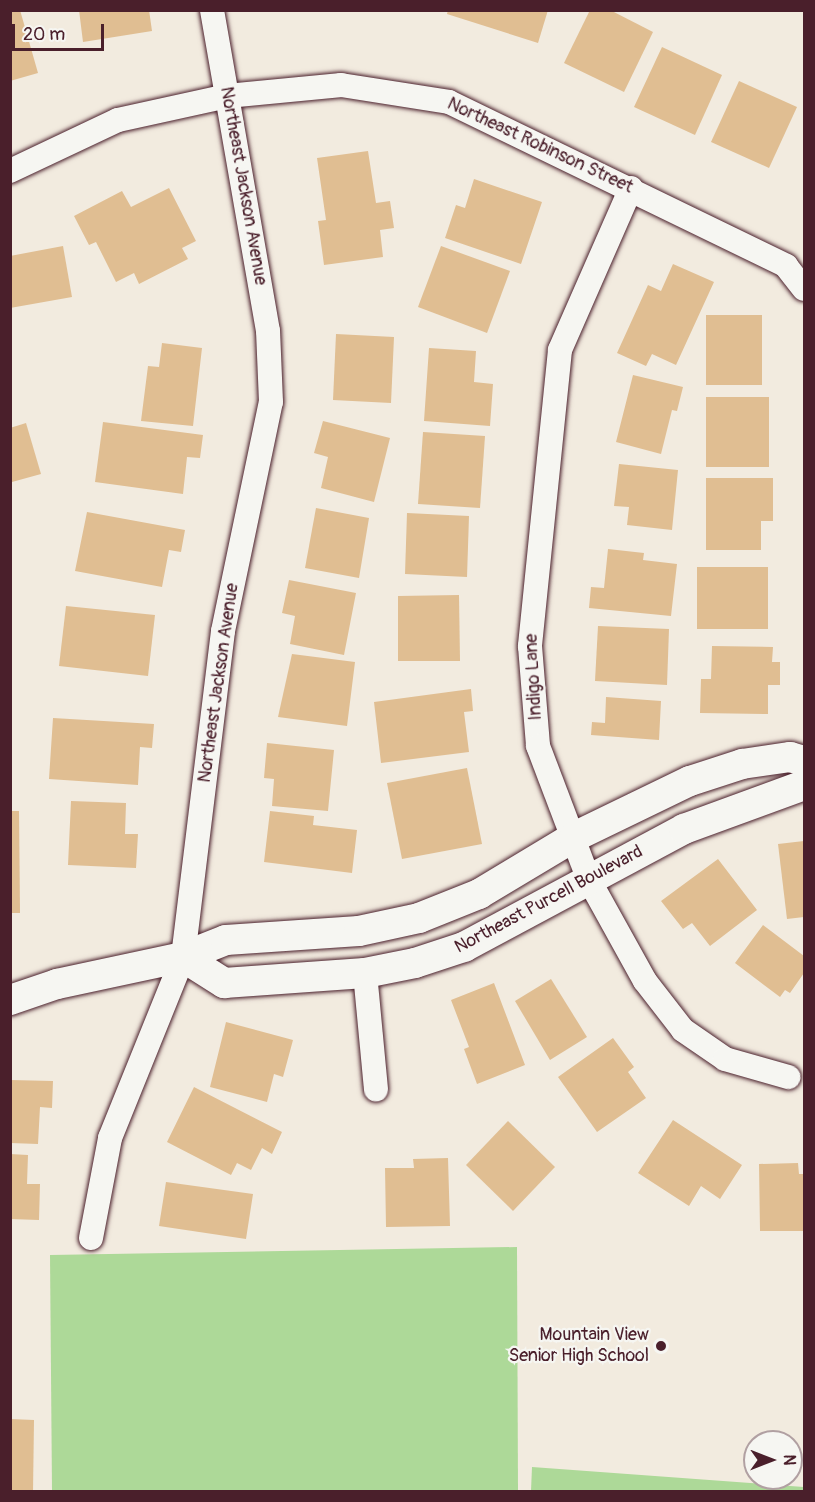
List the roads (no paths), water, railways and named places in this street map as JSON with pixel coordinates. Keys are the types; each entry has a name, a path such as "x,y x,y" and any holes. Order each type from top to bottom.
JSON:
{"street":[{"name":"Northeast Jackson Avenue","path":"91,1238 110,1138 183,957 223,631 271,402 268,331 213,10"},
{"name":"Northeast Robinson Street","path":"10,171 118,120 227,96 341,85 449,102 631,188 786,266 804,289"},
{"name":"Indigo Lane","path":"631,188 560,350 543,487 530,645 538,746 589,880 645,981 683,1030 725,1059 788,1077"},
{"path":"10,1000 57,984 183,957 226,940 359,931 419,918 479,894 574,837 690,781 742,764 790,757 804,761"},
{"name":"Northeast Purcell Boulevard","path":"183,957 224,983 365,973 415,963 464,947 684,829 804,785"},
{"path":"365,973 376,1089"}],"place":[{"name":"Mountain View Senior High School","path":"661,1346"}]}
